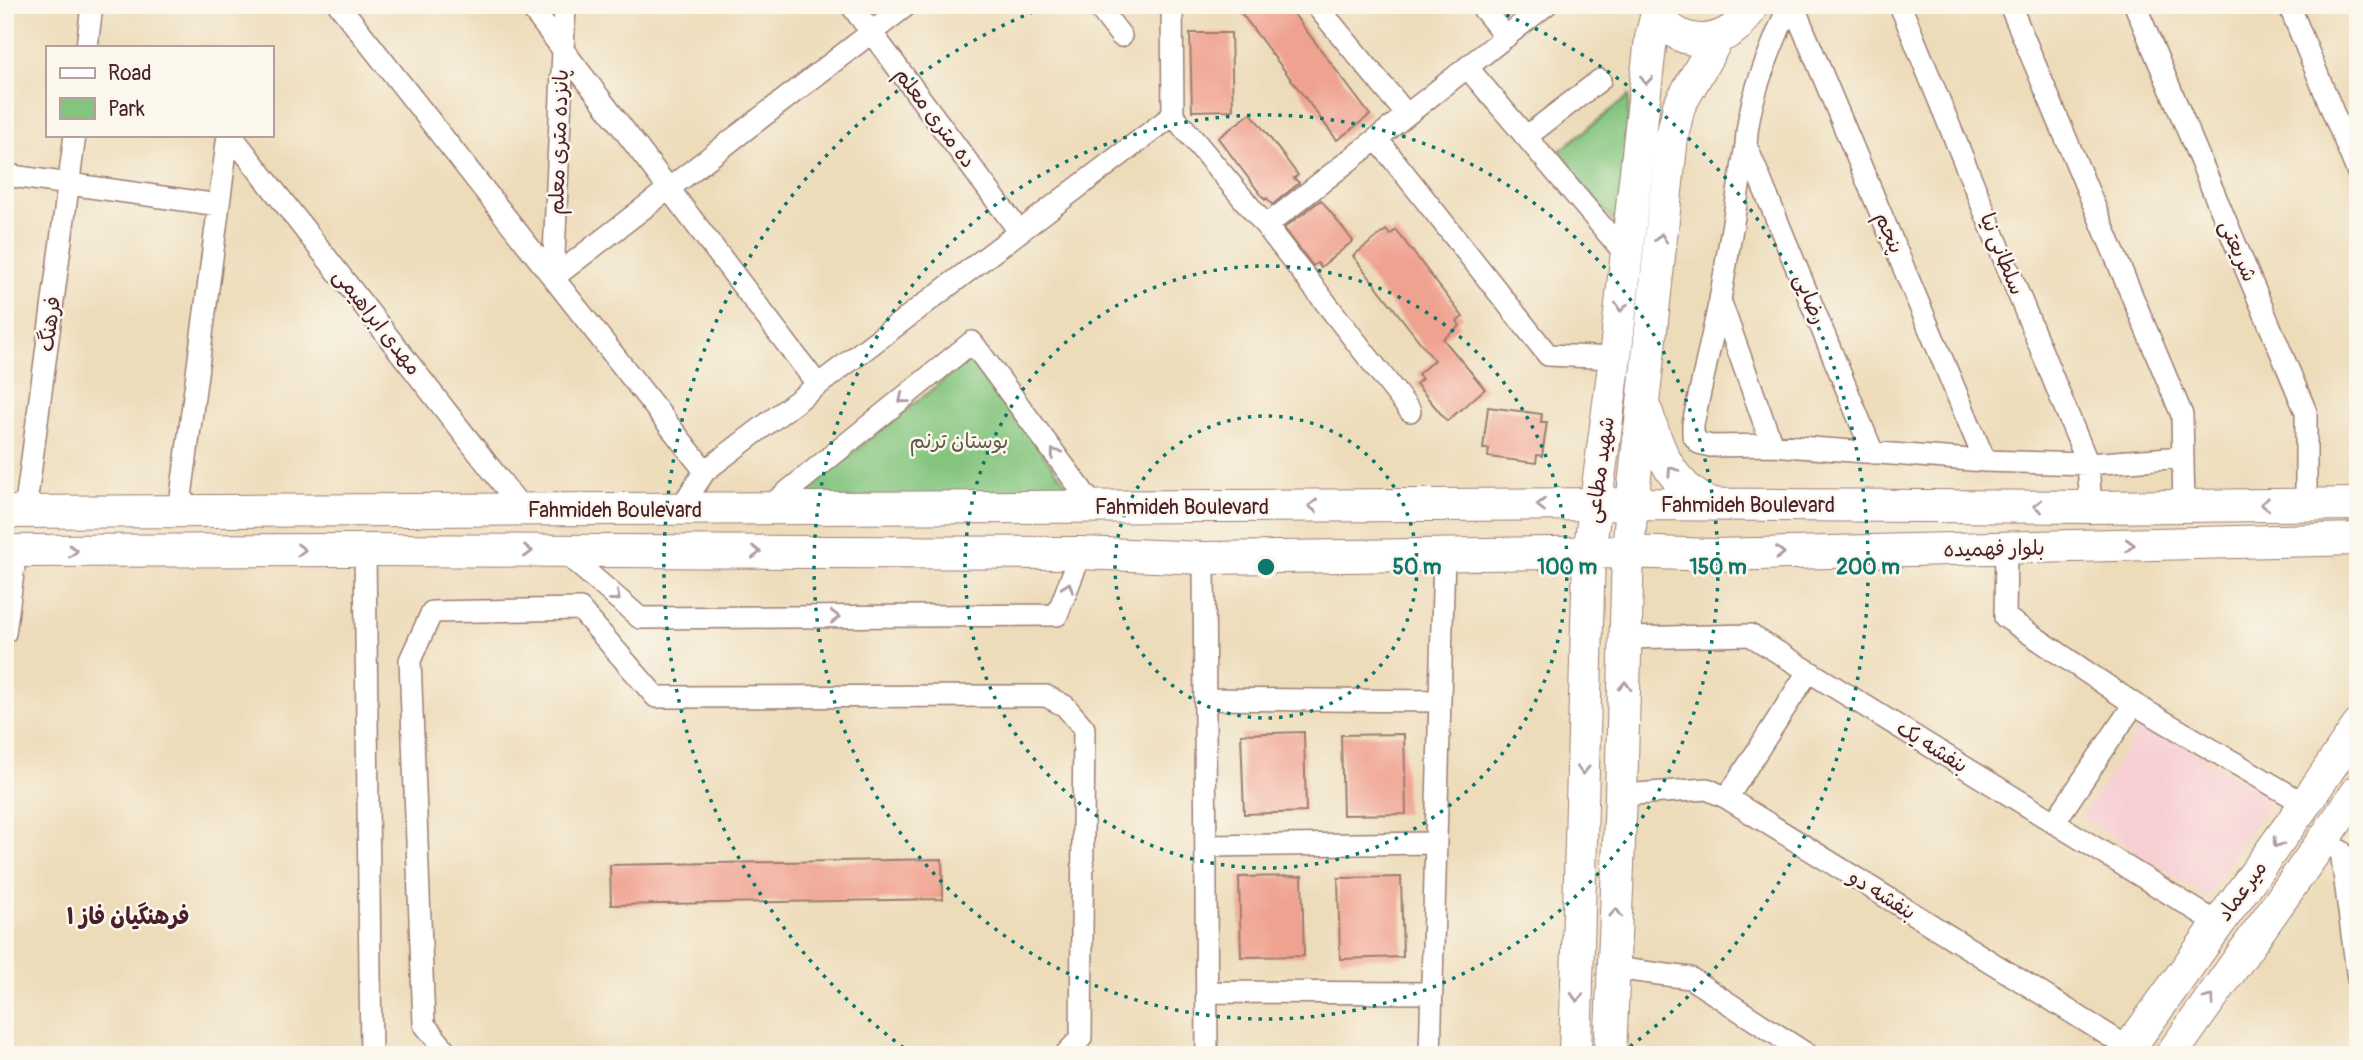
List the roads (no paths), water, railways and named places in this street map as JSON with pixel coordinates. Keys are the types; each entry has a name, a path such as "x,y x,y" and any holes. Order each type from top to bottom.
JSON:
{"street":[{"path":"87,46 92,5"},
{"path":"339,5 705,471"},
{"path":"529,5 818,385"},
{"name":"پانزده متری معلم","path":"553,278 565,5"},
{"name":"ده متری معلم","path":"851,5 1019,232"},
{"path":"553,278 907,5"},
{"path":"1097,5 1121,36"},
{"path":"1316,5 1407,114"},
{"path":"1480,5 1506,37"},
{"path":"1266,226 1546,5"},
{"path":"1656,9 1665,25 1676,33 1689,39 1703,40 1717,38 1740,26 1750,11 1777,5"},
{"path":"1791,5 1747,121 1746,145 1720,300 1693,424 1693,435 1699,443 1712,446 1772,445 1985,461 2088,464 2183,457"},
{"name":"پنجم","path":"1791,5 1985,461"},
{"name":"سلطانی نیا","path":"1900,5 2088,464 2091,507"},
{"path":"2010,5 2182,415 2184,506"},
{"name":"شریعتی","path":"2135,5 2306,412 2306,504"},
{"path":"2289,5 2358,173"},
{"path":"1171,6 1172,115 1266,226 1410,411"},
{"name":"شهید مطاعی","path":"1575,1055 1589,554 1656,9"},
{"name":"شهید مطاعی","path":"1611,1055 1628,552 1632,504 1672,137 1679,106 1717,38"},
{"path":"1467,67 1627,256"},
{"path":"1526,137 1600,80"},
{"path":"679,510 705,471 1172,115"},
{"name":"فرهنگ","path":"15,512 75,136"},
{"path":"179,512 230,136"},
{"name":"مهدی ابراهیمی","path":"231,136 523,510"},
{"path":"1377,139 1548,355 1615,358"},
{"name":"رضایی","path":"1746,145 1873,453"},
{"path":"5,175 219,205"},
{"path":"1720,300 1772,445"},
{"path":"766,509 972,342 1096,508"},
{"path":"1644,404 1660,450 1677,480 1707,504 1727,505"},
{"name":"Fahmideh Boulevard","path":"15,512 1632,504 2091,507 2358,504"},
{"name":"بلوار فهمیده","path":"1589,554 1628,552 1713,555 2358,539"},
{"path":"2006,548 2005,617 2134,705 2305,804"},
{"path":"365,550 371,1055"},
{"path":"5,633 11,551"},
{"name":"Fahmideh Boulevard","path":"11,551 1081,553 1204,558 1589,554"},
{"path":"564,552 640,618 1058,615 1081,553"},
{"path":"1430,1055 1444,555"},
{"path":"1204,558 1207,1055"},
{"path":"449,1055 424,1024 410,660 432,612 580,609 656,697 1046,696 1065,706 1084,728 1081,1038 1065,1055"},
{"name":"بنفشه یک","path":"1627,638 1750,635 2218,924"},
{"path":"1727,798 1808,671"},
{"path":"1205,699 1440,701"},
{"path":"2054,823 2134,705"},
{"name":"میرعماد","path":"2127,1051 2358,726"},
{"path":"2328,770 2358,790"},
{"name":"بنفشه دو","path":"1621,794 1707,789 1727,798 2127,1051"},
{"name":"میرعماد","path":"2171,1055 2341,847 2358,790"},
{"path":"1206,846 1436,842"},
{"path":"2341,847 2358,979"},
{"path":"1613,968 1690,978 1808,1055"},
{"path":"1207,992 1431,993"}],"district":[{"name":"فرهنگیان فاز ۱","path":"128,916"}],"park label":[{"name":"بوستان ترنم","path":"959,441"}]}
